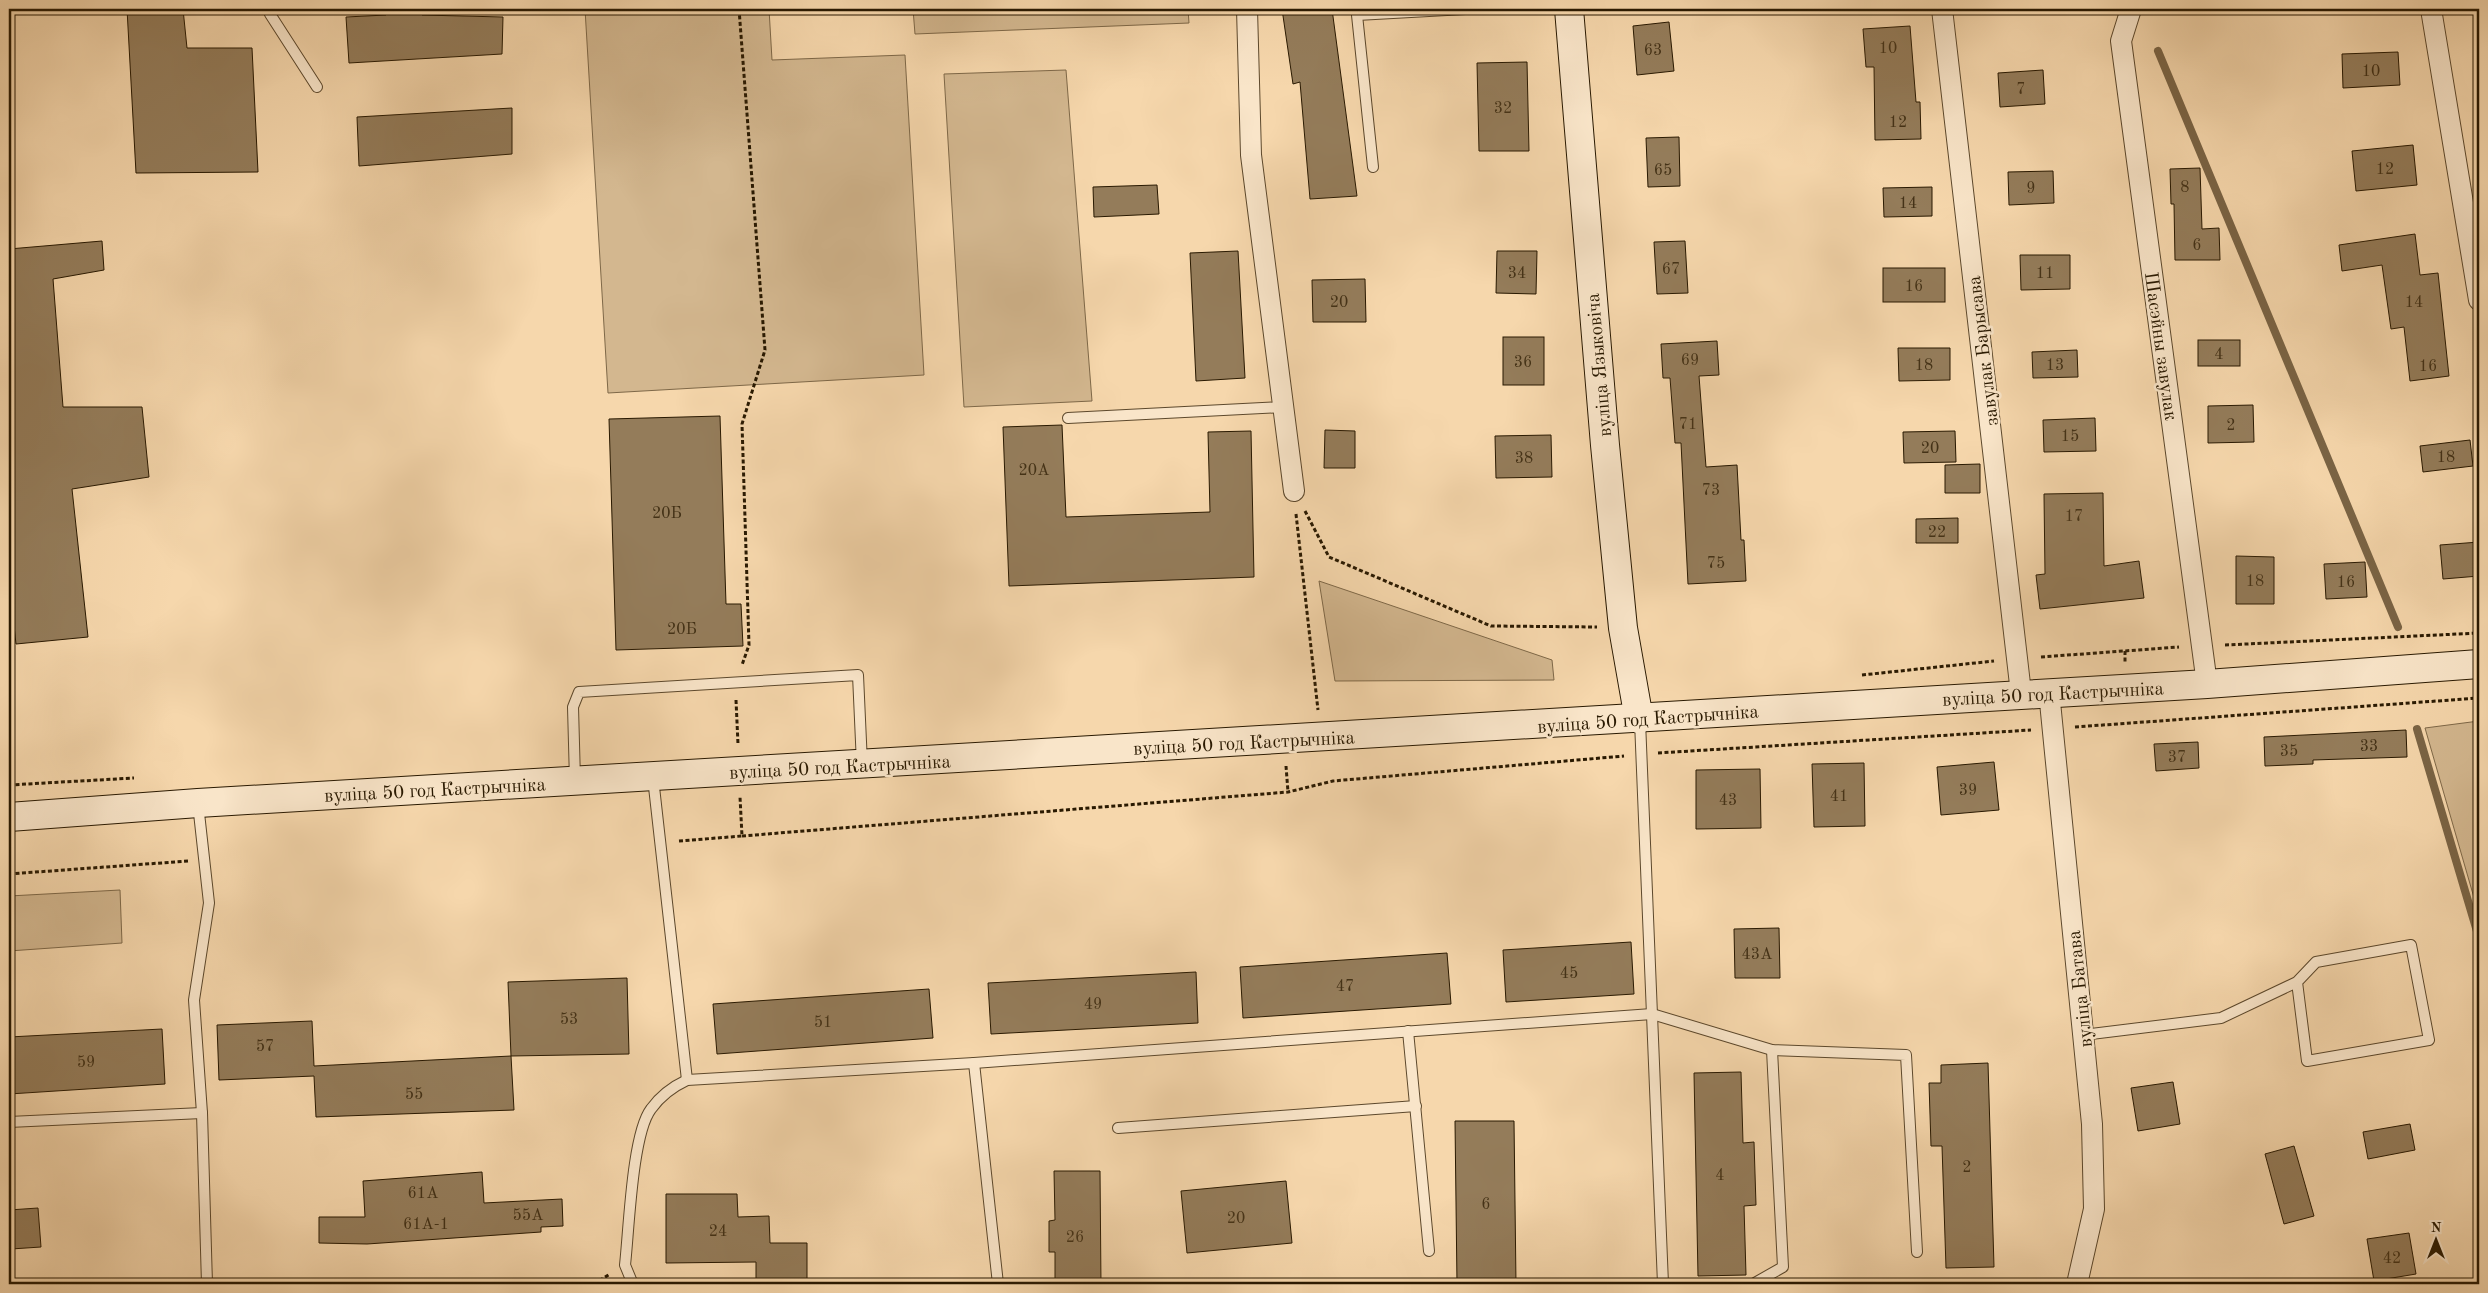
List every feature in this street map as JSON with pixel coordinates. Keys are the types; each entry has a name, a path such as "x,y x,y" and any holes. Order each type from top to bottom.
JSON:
{"main road":[{"name":"вуліца Языковіча","path":"1569,9 1605,445 1623,628 1640,719"},
{"name":"вуліца 50 год Кастрычніка","path":"9,818 198,803 1640,719 2021,693 2207,684 2479,664"}],"street":[{"path":"1247,9 1251,155 1294,491"},
{"name":"завулак Барысава","path":"1942,9 2021,693"},
{"name":"Шасэйны завулак","path":"2131,9 2121,41 2207,684"},
{"path":"2431,9 2479,300"},
{"name":"вуліца Батава","path":"2049,692 2092,1124 2094,1209 2077,1284"}],"lane":[{"path":"274,9 270,14 317,87"},
{"path":"1373,167 1357,16 1465,9"},
{"path":"1068,418 1283,406"},
{"path":"574,781 574,708 579,692 858,675 862,765"},
{"path":"1640,719 1663,1284"},
{"path":"653,777 687,1080"},
{"path":"198,803 209,903 194,1000 202,1113 207,1284"},
{"path":"2083,1035 2221,1018 2297,982 2316,962 2411,945 2429,1040 2307,1061 2297,982"},
{"path":"636,1284 632,1282 625,1265 638,1141 650,1110 669,1088 687,1080 974,1063 1652,1014 1772,1050 1906,1054 1917,1252"},
{"path":"1408,1031 1429,1251"},
{"path":"1753,1284 1783,1268 1772,1050"},
{"path":"974,1063 998,1284"},
{"path":"1118,1128 1416,1106"},
{"path":"9,1122 202,1113"}],"path":[{"path":"735,682 749,644 742,424 765,350 739,9"},
{"path":"1294,491 1329,557 1491,626 1623,628"},
{"path":"1294,491 1318,710"},
{"path":"742,836 1288,792 1334,781 1641,754 2053,728 2479,698"},
{"path":"9,874 205,860"}],"shaded area":[{"path":"585,9 769,9 772,60 905,55 924,375 608,393"},
{"path":"913,9 1188,9 1189,23 915,34"},
{"path":"1066,70 1092,401 964,407 944,74"},
{"path":"1319,581 1552,660 1554,680 1335,681"},
{"path":"2479,721 2479,915 2425,728"},
{"path":"120,890 122,943 9,951 9,896"}],"building":[{"path":"127,9 183,9 187,48 252,48 258,172 136,173"},
{"path":"386,9 421,9 422,15 503,17 502,54 349,63 346,17 386,15"},
{"path":"1282,9 1332,9 1357,196 1310,199 1300,82 1293,84"},
{"path":"1669,22 1674,71 1637,75 1633,26"},
{"path":"1910,26 1916,102 1920,102 1921,139 1875,140 1874,67 1866,67 1863,29"},
{"path":"2398,52 2400,85 2343,88 2342,54"},
{"path":"1527,62 1529,151 1479,151 1477,63"},
{"path":"2043,70 2045,104 2000,107 1998,73"},
{"path":"512,108 512,154 359,166 357,117"},
{"path":"1679,137 1680,186 1648,187 1646,138"},
{"path":"2413,145 2417,185 2356,191 2352,151"},
{"path":"2200,168 2202,229 2219,228 2220,260 2175,260 2174,204 2171,204 2170,169"},
{"path":"2053,171 2054,203 2009,205 2008,172"},
{"path":"1157,185 1159,214 1094,217 1093,187"},
{"path":"1932,187 1932,216 1884,217 1883,188"},
{"path":"2415,234 2420,275 2438,273 2449,376 2410,381 2404,327 2391,329 2382,265 2342,271 2339,245"},
{"path":"102,241 104,270 53,279 63,407 142,407 149,477 72,489 88,637 16,644 9,581 9,249"},
{"path":"1685,241 1688,293 1657,294 1654,242"},
{"path":"1238,251 1245,378 1196,381 1190,253"},
{"path":"1497,251 1537,251 1536,294 1496,293"},
{"path":"2020,255 2070,255 2070,289 2021,290"},
{"path":"1883,268 1945,268 1945,302 1883,302"},
{"path":"1365,279 1366,322 1313,322 1312,280"},
{"path":"1503,337 1544,337 1544,385 1503,385"},
{"path":"2198,340 2240,340 2240,366 2198,366"},
{"path":"1717,341 1719,375 1699,376 1706,467 1737,465 1741,540 1744,540 1746,581 1688,584 1681,443 1675,443 1670,378 1663,378 1661,344"},
{"path":"1898,348 1950,348 1950,380 1899,381"},
{"path":"2077,350 2078,377 2033,378 2032,352"},
{"path":"2253,405 2254,442 2208,443 2208,406"},
{"path":"720,416 726,604 741,604 743,646 616,650 609,419"},
{"path":"2095,418 2096,451 2044,452 2043,420"},
{"path":"1062,425 1066,517 1210,512 1208,432 1251,431 1254,577 1009,586 1003,427"},
{"path":"1325,430 1355,431 1355,468 1324,468"},
{"path":"1955,431 1956,462 1904,463 1903,432"},
{"path":"1551,435 1552,477 1496,478 1495,436"},
{"path":"2470,440 2473,466 2423,472 2420,446"},
{"path":"1980,464 1980,493 1945,493 1945,465"},
{"path":"2103,493 2104,566 2139,561 2144,598 2040,609 2036,575 2045,574 2044,494"},
{"path":"1958,518 1958,543 1916,543 1916,519"},
{"path":"2479,542 2479,576 2443,579 2440,545"},
{"path":"2236,556 2274,557 2274,604 2236,604"},
{"path":"2365,562 2367,597 2326,599 2324,564"},
{"path":"2406,730 2407,757 2313,760 2313,764 2265,766 2264,737"},
{"path":"2198,742 2199,768 2156,771 2154,744"},
{"path":"1994,762 1999,810 1941,815 1937,767"},
{"path":"1864,763 1865,826 1814,827 1812,764"},
{"path":"1760,769 1761,828 1696,829 1696,770"},
{"path":"1779,928 1780,978 1735,978 1734,929"},
{"path":"1631,942 1634,994 1506,1002 1503,950"},
{"path":"1447,953 1451,1004 1243,1018 1240,967"},
{"path":"1196,972 1198,1023 991,1034 988,983"},
{"path":"627,978 629,1054 511,1056 508,982"},
{"path":"929,989 933,1038 717,1054 713,1004"},
{"path":"312,1021 314,1066 511,1056 514,1110 316,1117 314,1076 219,1080 217,1025"},
{"path":"162,1029 165,1084 9,1094 9,1037"},
{"path":"1988,1063 1994,1267 1946,1268 1942,1146 1931,1146 1929,1083 1941,1083 1941,1065"},
{"path":"1741,1072 1743,1143 1754,1142 1756,1205 1744,1206 1746,1275 1698,1276 1694,1073"},
{"path":"2173,1082 2180,1124 2138,1131 2131,1088"},
{"path":"1455,1121 1514,1121 1516,1284 1457,1284"},
{"path":"2410,1124 2415,1150 2368,1159 2363,1132"},
{"path":"2294,1146 2314,1216 2284,1224 2265,1154"},
{"path":"1054,1171 1100,1171 1101,1284 1055,1284 1055,1252 1049,1252 1049,1221 1055,1220"},
{"path":"482,1172 484,1203 562,1199 563,1226 541,1227 541,1232 367,1244 319,1243 319,1217 365,1217 363,1181"},
{"path":"1286,1181 1292,1243 1187,1253 1181,1191"},
{"path":"666,1194 737,1194 738,1217 769,1216 770,1243 807,1243 807,1284 756,1284 756,1262 666,1263"},
{"path":"38,1208 41,1247 11,1249 9,1210"},
{"path":"2409,1233 2416,1274 2374,1281 2367,1239"}],"waterway":[{"path":"2158,51 2398,627"},
{"path":"2417,729 2479,938"}]}
